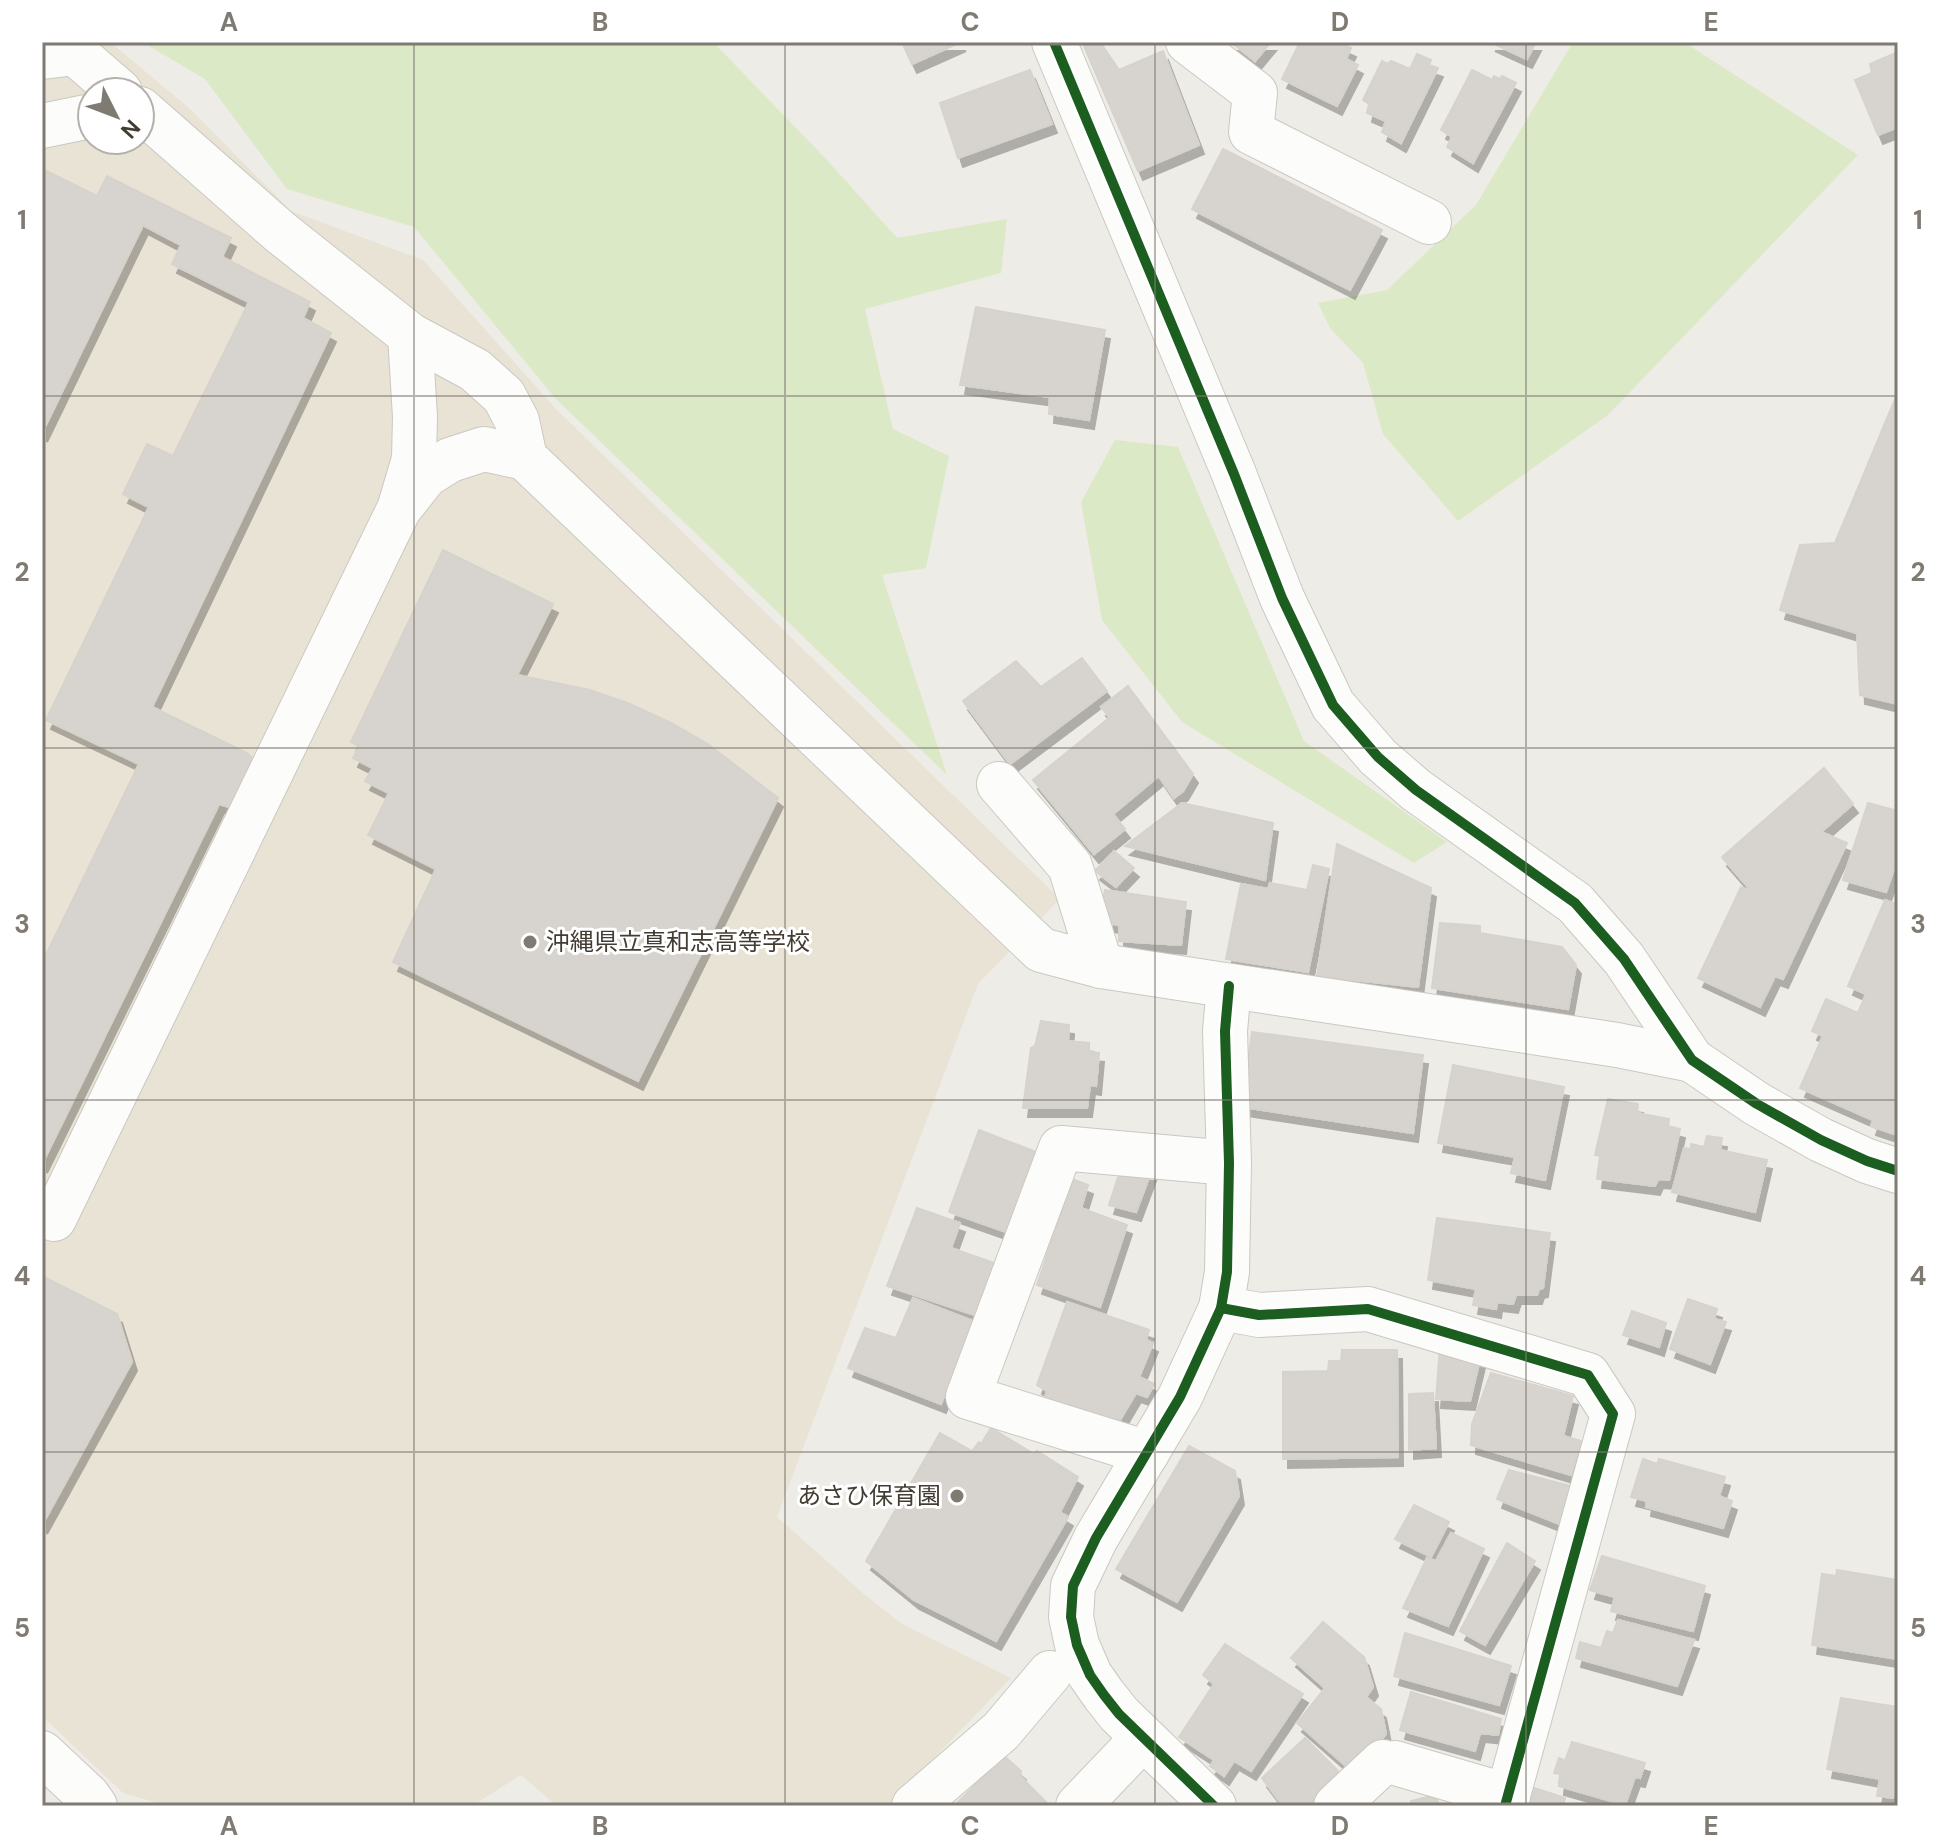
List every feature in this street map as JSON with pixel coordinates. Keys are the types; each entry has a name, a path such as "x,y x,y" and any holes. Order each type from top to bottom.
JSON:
{"street":[{"path":"1054,42 1234,474 1282,598 1333,705 1378,757 1416,790 1575,903 1624,959 1692,1060 1757,1104 1821,1140 1898,1171"},
{"path":"1188,42 1255,93 1251,132 1429,222"},
{"path":"42,57 75,53 102,76"},
{"path":"42,126 76,119"},
{"path":"156,123 280,232 410,335 475,370 504,396 517,421 525,458"},
{"path":"154,156 252,230 280,232"},
{"path":"42,1213 54,1219 399,509 414,459 410,335"},
{"path":"399,509 426,475 450,460 484,449 525,458 1041,950 1101,966 1617,1045 1692,1060"},
{"path":"999,784 1070,866 1101,966"},
{"path":"1214,1806 1119,1714 1090,1675 1077,1645 1071,1617 1073,1586 1096,1538 1180,1397 1221,1308 1227,1272 1229,1163 1225,1031 1229,986"},
{"path":"1147,1453 968,1397 1061,1148 1229,1163"},
{"path":"1221,1308 1259,1315 1368,1309 1588,1375 1613,1414 1507,1801 1389,1763 1336,1806"},
{"path":"914,1806 1001,1731 1050,1673"},
{"path":"1078,1806 1143,1738"},
{"path":"42,1753 95,1806"}],"shaded area":[{"name":"沖縄県立真和志高等学校","path":"42,42 110,42 151,76 76,76 76,156 156,156 156,80 189,108 291,211 423,260 557,410 1060,899 978,984 777,1517 902,1624 1011,1678 888,1806 557,1806 521,1775 472,1806 168,1806 123,1793 42,1716"}],"green space":[{"path":"142,42 713,42 897,238 1007,219 1001,273 865,309 893,429 949,456 926,568 882,575 947,775 556,399 414,227 287,189 205,79"},
{"path":"1573,42 1684,42 1858,155 1608,415 1458,521 1383,434 1363,363 1330,328 1318,303 1387,290 1476,205"},
{"path":"1115,440 1178,447 1304,741 1447,842 1414,863 1182,722 1102,620 1081,502"}],"building":[{"path":"902,42 961,42 912,64"},
{"path":"1100,42 1119,70 1163,51 1199,145 1138,171 1084,46"},
{"path":"1231,42 1271,42 1255,61"},
{"path":"1300,42 1338,42 1351,48 1346,59 1358,65 1337,106 1282,79"},
{"path":"1490,42 1536,42 1527,59"},
{"path":"1898,52 1898,127 1878,135 1855,80 1872,73 1870,64"},
{"path":"1417,54 1431,60 1429,65 1438,68 1401,143 1382,132 1386,121 1367,113 1369,104 1363,100 1382,61 1388,64 1391,61 1410,69"},
{"path":"1030,70 1052,124 958,158 940,103"},
{"path":"1472,70 1492,80 1494,76 1500,79 1502,76 1516,83 1473,163 1447,147 1452,137 1441,130"},
{"path":"1223,149 1382,230 1350,290 1192,209"},
{"path":"42,169 97,196 107,176 231,238 222,257 310,302 303,318 331,333 152,707 247,753 258,765 243,805 229,807 219,804 42,1164 42,963 139,764 46,720 149,507 123,494 147,444 173,456 249,302 172,264 181,245 143,225 42,433"},
{"path":"976,307 1105,330 1089,420 1049,414 1050,397 960,385"},
{"path":"1898,392 1898,704 1860,695 1857,633 1780,610 1800,545 1835,543"},
{"path":"443,550 553,604 517,675 590,690 671,723 708,744 778,798 638,1081 393,962 436,869 368,835 389,793 365,781 373,768 353,758 359,746 351,742"},
{"path":"1082,658 1107,691 1010,764 963,701 1016,661 1041,687"},
{"path":"1128,686 1193,774 1183,791 1174,798 1158,775 1167,769 1119,710 1109,717 1101,707"},
{"path":"1119,710 1167,769 1113,814 1125,829 1094,854 1033,780"},
{"path":"1824,768 1853,804 1821,832 1847,843 1783,979 1775,976 1760,1007 1698,978 1741,887 1747,890 1748,887 1722,857"},
{"path":"1182,803 1273,823 1265,880 1125,846"},
{"path":"1868,803 1898,811 1898,870 1894,869 1886,892 1843,880"},
{"path":"1337,844 1431,888 1418,987 1317,976"},
{"path":"1114,851 1134,868 1116,887 1095,871"},
{"path":"1313,865 1329,869 1308,972 1226,959 1241,884 1268,889 1270,883 1307,890"},
{"path":"1105,890 1186,902 1181,945 1119,941 1119,925 1109,923 1109,914 1102,907"},
{"path":"1885,900 1898,905 1898,1135 1871,1126 1873,1120 1800,1088 1823,1036 1812,1031 1826,999 1858,1013 1866,994 1848,986"},
{"path":"1440,923 1480,926 1480,933 1562,947 1576,965 1568,1009 1432,988"},
{"path":"1041,1021 1069,1025 1068,1041 1089,1043 1089,1052 1099,1053 1096,1086 1090,1085 1087,1108 1023,1108 1031,1048 1035,1046"},
{"path":"1252,1032 1423,1055 1413,1133 1242,1107"},
{"path":"1453,1065 1564,1087 1545,1180 1511,1173 1515,1157 1438,1143"},
{"path":"1608,1099 1638,1104 1637,1113 1669,1119 1668,1126 1680,1129 1669,1180 1658,1179 1655,1186 1597,1179 1600,1156 1595,1155"},
{"path":"979,1130 1039,1153 1009,1233 949,1212"},
{"path":"1707,1136 1722,1138 1720,1150 1767,1160 1755,1212 1672,1192 1684,1148 1691,1149 1691,1144 1704,1147"},
{"path":"1120,1171 1151,1172 1136,1212 1109,1205"},
{"path":"1072,1179 1088,1185 1081,1208 1127,1225 1100,1307 1037,1285"},
{"path":"917,1208 960,1223 951,1248 1000,1265 981,1317 887,1286"},
{"path":"1437,1218 1550,1233 1543,1288 1537,1295 1516,1295 1513,1304 1497,1302 1496,1309 1473,1305 1476,1289 1428,1280"},
{"path":"42,1276 117,1314 132,1362 42,1525"},
{"path":"913,1298 973,1321 941,1404 848,1368 865,1328 896,1338"},
{"path":"1688,1299 1717,1309 1714,1319 1726,1322 1710,1364 1670,1349"},
{"path":"1067,1302 1149,1330 1146,1340 1153,1343 1139,1377 1154,1384 1147,1397 1136,1393 1114,1430 1042,1407 1047,1391 1037,1385"},
{"path":"1632,1311 1666,1323 1659,1347 1623,1335"},
{"path":"1440,1347 1480,1359 1470,1401 1436,1399"},
{"path":"1342,1350 1397,1350 1398,1457 1283,1459 1283,1372 1328,1371 1329,1361 1341,1361"},
{"path":"1491,1373 1573,1396 1563,1436 1581,1441 1571,1475 1471,1445 1472,1424"},
{"path":"1433,1393 1436,1448 1409,1450 1409,1394"},
{"path":"991,1428 1034,1454 1037,1451 1078,1477 1060,1512 1068,1517 996,1641 914,1600 866,1561 940,1433 972,1451 979,1442 981,1444"},
{"path":"1189,1446 1235,1471 1239,1496 1177,1602 1116,1569"},
{"path":"1643,1459 1657,1464 1659,1459 1725,1477 1719,1496 1732,1501 1723,1528 1646,1507 1647,1501 1631,1497"},
{"path":"1509,1470 1574,1487 1562,1525 1497,1499"},
{"path":"1414,1505 1449,1522 1431,1557 1395,1539"},
{"path":"1451,1533 1484,1549 1448,1626 1403,1608 1427,1558 1436,1561"},
{"path":"1507,1543 1535,1561 1485,1645 1460,1631"},
{"path":"1602,1556 1705,1586 1693,1631 1611,1611 1615,1597 1590,1590"},
{"path":"1837,1570 1898,1580 1898,1659 1812,1645 1822,1574 1836,1576"},
{"path":"1618,1620 1694,1640 1677,1686 1576,1658 1580,1642 1601,1648 1607,1631 1613,1633"},
{"path":"1323,1622 1364,1657 1373,1687 1366,1697 1381,1709 1386,1734 1353,1772 1297,1723 1325,1688 1291,1658"},
{"path":"1405,1633 1511,1666 1499,1705 1394,1676"},
{"path":"1225,1644 1303,1694 1251,1771 1234,1761 1224,1776 1210,1766 1214,1760 1179,1737 1214,1684 1203,1675"},
{"path":"1411,1692 1501,1719 1498,1735 1480,1733 1475,1751 1400,1730"},
{"path":"1841,1698 1898,1707 1898,1795 1893,1798 1877,1796 1880,1779 1827,1769"},
{"path":"1305,1738 1345,1778 1312,1806 1283,1806 1262,1778"},
{"path":"1572,1742 1645,1763 1640,1778 1635,1777 1625,1805 1559,1786 1560,1774 1554,1773 1559,1758 1565,1761"},
{"path":"1004,1756 1050,1806 954,1806"},
{"path":"1531,1787 1565,1798 1563,1806 1526,1806"},
{"path":"1436,1795 1439,1806 1412,1806 1411,1801"}],"cycle path":[{"path":"1054,42 1234,474 1282,598 1333,705 1378,757 1416,790 1575,903 1624,959 1692,1060 1757,1104 1821,1140 1898,1171"},
{"path":"1214,1806 1119,1714 1104,1695 1090,1675 1077,1645 1071,1617 1073,1586 1096,1538 1180,1397 1221,1308 1227,1272 1229,1163 1225,1031 1229,986"},
{"path":"1221,1308 1259,1315 1368,1309 1588,1375 1613,1414 1505,1806"}],"place":[{"name":"沖縄県立真和志高等学校","path":"530,942"},
{"name":"あさひ保育園","path":"957,1496"}]}
